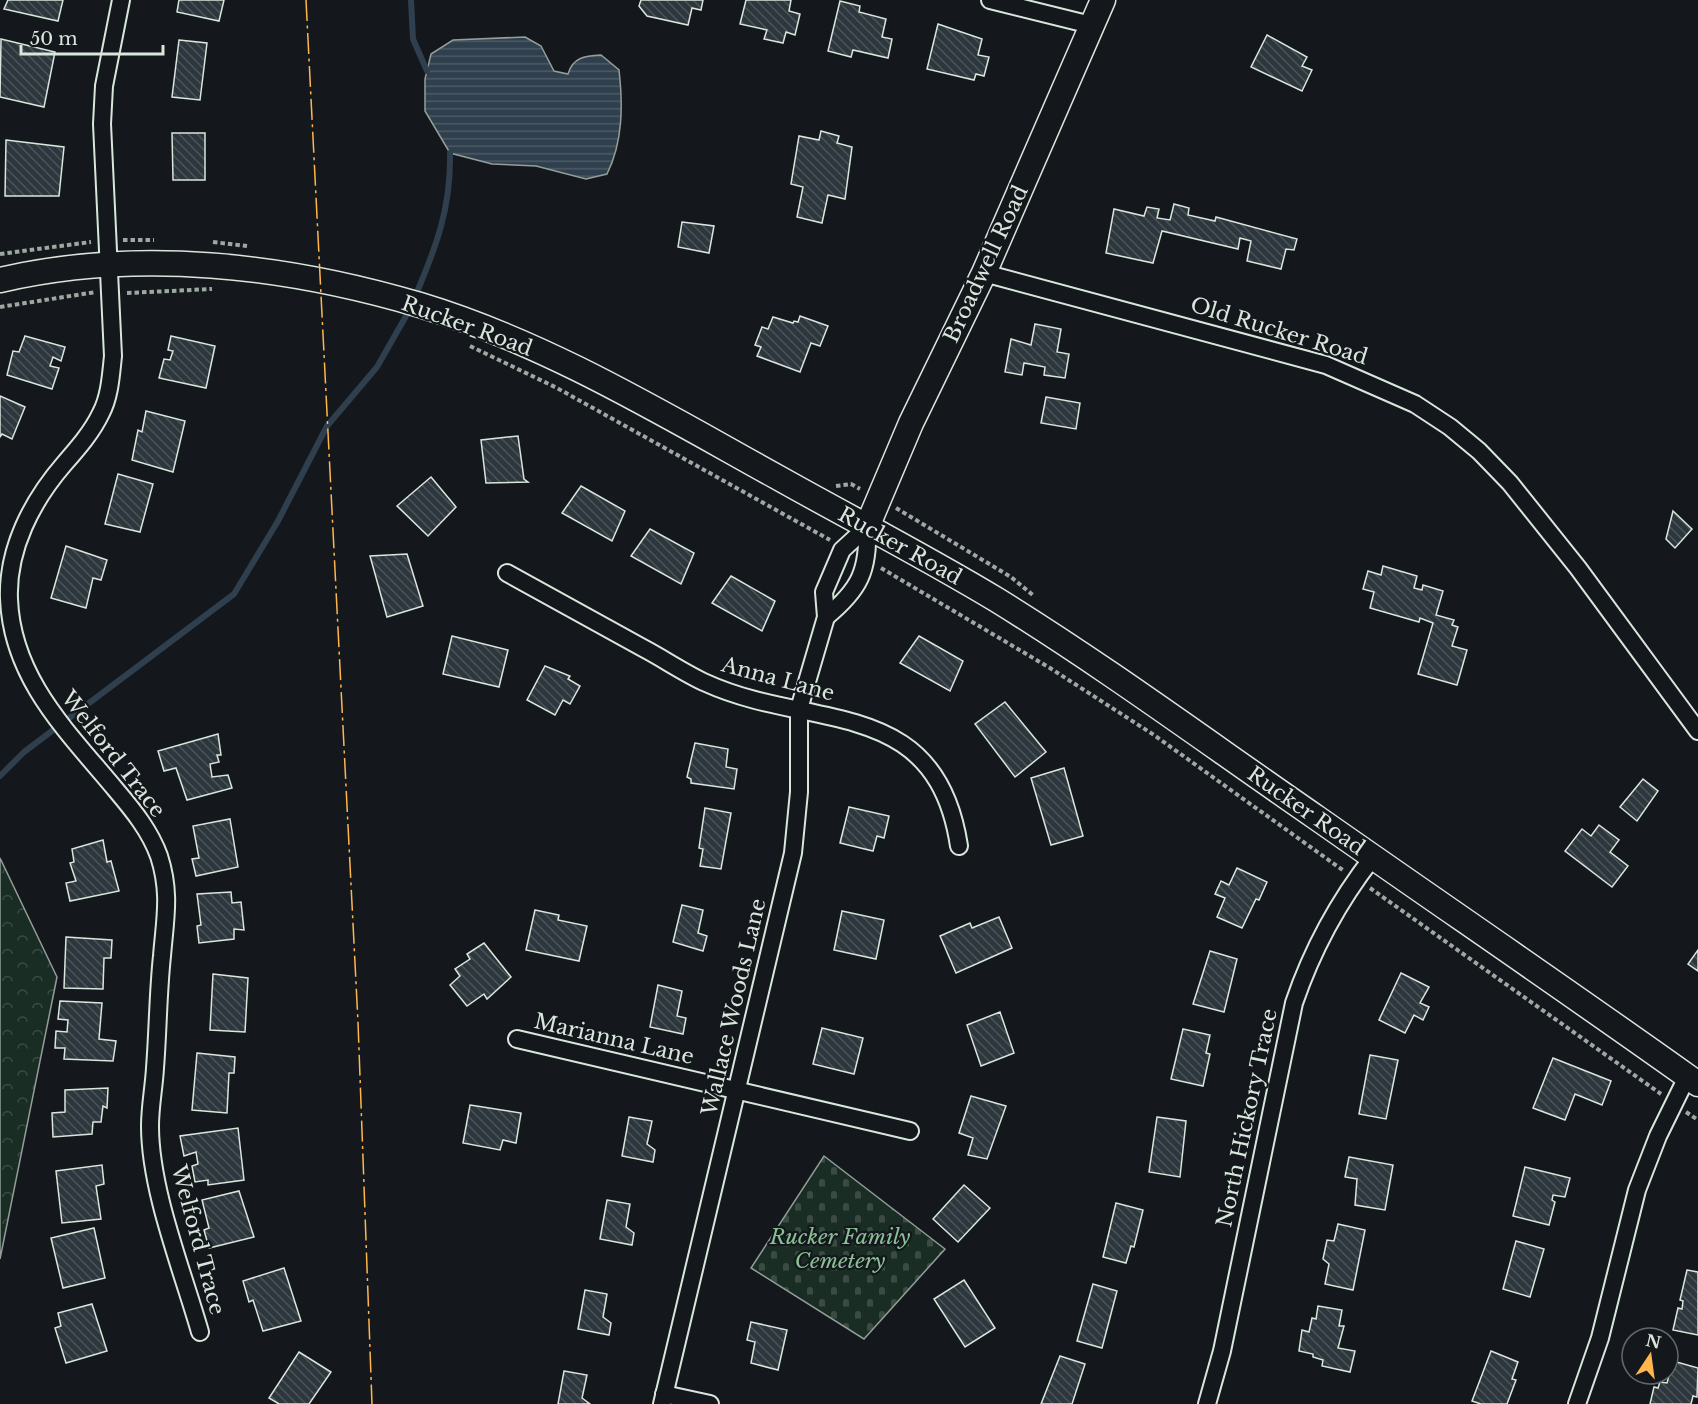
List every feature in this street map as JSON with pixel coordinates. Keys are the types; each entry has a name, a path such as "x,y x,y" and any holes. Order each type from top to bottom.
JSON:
{"main road":[{"name":"Broadwell Road","path":"867,527 911,423 984,273 1103,0"},
{"name":"Rucker Road","path":"0,280 79,266 108,264 202,265 306,276 419,305 464,320 525,345 580,372 867,527 997,600 1191,730 1693,1081"}],"street":[{"name":"Welford Trace","path":"121,0 104,86 102,124 112,356 102,411 80,447 43,491 29,516 18,542 11,569 9,598 19,654 30,680 45,704 146,828 158,854 166,881 168,910 162,956 151,1137 162,1202 200,1332"},
{"path":"990,0 1091,25"},
{"name":"Old Rucker Road","path":"984,273 1326,365 1415,405 1450,427 1479,451 1510,483 1578,568 1698,731"},
{"path":"826,617 848,599 867,561 867,527"},
{"name":"Wallace Woods Lane","path":"663,1399 793,853 799,792 799,709 826,617 824,592 845,549 867,527"},
{"name":"Anna Lane","path":"507,573 706,683 743,696 869,725 891,736 910,750 930,771 945,795 955,822 959,846"},
{"name":"North Hickory Trace","path":"1208,1404 1222,1352 1294,1003 1307,965 1356,879 1372,857"},
{"name":"Marianna Lane","path":"517,1039 910,1131"},
{"path":"1577,1404 1600,1338 1637,1190 1673,1102 1693,1081"},
{"path":"663,1399 710,1404"}],"path":[{"path":"0,307 84,292 213,289"},
{"path":"462,341 481,354 557,388 845,549"},
{"path":"867,561 1050,668 1154,735 1698,1120"}],"green space":[{"path":"0,858 57,977 0,1259"},
{"name":"Rucker Family Cemetery","path":"824,1156 945,1249 864,1339 751,1268"}],"water":[{"path":"525,37 541,46 554,71 568,74 576,61 601,55 619,70 621,97 619,136 607,174 586,179 536,166 492,164 450,153 425,111 425,79 431,54 453,40"}],"building":[{"path":"8,0 63,0 58,21 4,9"},
{"path":"179,0 224,0 219,21 177,12"},
{"path":"641,0 703,0 701,10 692,8 688,25 647,16 639,6"},
{"path":"746,0 791,0 789,11 800,14 795,35 786,32 783,43 764,39 767,30 740,24"},
{"path":"840,1 860,6 859,12 886,19 882,37 892,39 888,58 853,50 851,57 828,51"},
{"path":"938,24 982,39 978,55 989,57 984,76 976,74 974,80 927,69"},
{"path":"1267,35 1307,57 1302,66 1312,70 1302,91 1251,67"},
{"path":"1,39 55,52 44,107 0,97"},
{"path":"179,40 207,43 200,100 172,97"},
{"path":"821,131 839,136 837,143 852,147 845,199 828,195 822,223 797,217 803,187 791,184 799,136 819,140"},
{"path":"172,133 205,133 205,180 173,180"},
{"path":"6,140 64,147 59,196 5,196"},
{"path":"1174,204 1189,208 1188,215 1215,221 1216,217 1297,239 1294,250 1286,249 1281,269 1247,261 1251,241 1240,238 1238,249 1162,231 1153,263 1106,253 1114,209 1144,216 1147,207 1159,209 1157,218 1170,220"},
{"path":"682,222 714,226 709,253 678,247"},
{"path":"800,316 828,326 820,346 811,343 800,372 757,356 761,347 755,345 762,327 768,329 773,317 793,323 798,322"},
{"path":"1035,324 1061,329 1057,352 1069,354 1065,378 1044,375 1045,367 1024,363 1022,375 1005,372 1011,339 1031,345"},
{"path":"25,336 65,347 61,361 53,357 50,366 59,368 52,389 7,375 13,351 19,352"},
{"path":"171,336 215,346 206,388 159,378 164,359 170,360 173,351 168,350"},
{"path":"0,396 25,407 12,439 2,434 0,437"},
{"path":"1046,397 1080,403 1076,429 1041,423"},
{"path":"146,411 185,421 173,472 132,460 138,430 142,432"},
{"path":"518,436 524,479 528,482 486,483 481,440"},
{"path":"118,474 153,484 140,532 105,524"},
{"path":"431,477 456,507 428,536 397,506"},
{"path":"581,486 625,511 612,541 562,513"},
{"path":"1673,511 1692,529 1675,548 1666,539"},
{"path":"650,529 694,553 681,584 631,556"},
{"path":"66,546 107,560 101,580 93,578 86,608 51,598"},
{"path":"407,554 423,606 387,617 370,556"},
{"path":"1383,566 1417,576 1414,588 1422,590 1423,585 1443,591 1436,615 1454,620 1452,625 1458,627 1452,646 1467,650 1457,685 1418,674 1433,623 1420,618 1419,622 1370,608 1374,592 1363,589 1368,571 1381,575"},
{"path":"731,576 775,601 762,631 712,603"},
{"path":"452,636 508,650 499,687 443,674"},
{"path":"919,636 963,661 950,691 900,663"},
{"path":"545,666 570,676 568,679 580,686 570,704 563,700 555,715 527,700"},
{"path":"1005,702 1046,752 1015,777 975,724"},
{"path":"218,734 221,755 217,755 219,762 210,764 212,777 228,775 232,788 187,800 176,768 164,771 158,751"},
{"path":"695,743 728,749 726,767 737,769 734,789 691,783 691,779 687,777"},
{"path":"1064,768 1083,836 1051,845 1031,778"},
{"path":"1643,779 1658,791 1637,821 1620,807"},
{"path":"849,807 889,816 884,838 877,836 873,851 840,843"},
{"path":"705,808 731,813 721,869 700,866 703,849 699,848"},
{"path":"230,819 238,867 196,876 192,859 199,858 193,826"},
{"path":"1599,825 1619,840 1610,852 1628,866 1612,887 1565,851 1582,829 1591,836"},
{"path":"103,840 107,862 111,861 119,891 70,901 66,883 76,881 70,863 74,862 72,849"},
{"path":"1237,868 1267,882 1242,928 1217,917 1225,898 1215,894 1221,881 1229,885"},
{"path":"231,892 232,903 241,902 244,930 234,929 234,939 199,943 197,926 201,925 197,894"},
{"path":"682,905 703,910 698,933 707,936 703,951 673,942"},
{"path":"535,910 559,915 558,920 587,926 579,961 526,950"},
{"path":"842,911 884,920 876,959 834,950"},
{"path":"999,917 1012,948 956,973 940,936 970,923 972,928"},
{"path":"66,937 112,940 111,958 104,958 103,989 64,988"},
{"path":"484,943 511,977 487,999 484,994 467,1006 450,985 460,976 455,969 470,959 467,954"},
{"path":"1698,950 1698,971 1688,964"},
{"path":"1210,951 1237,959 1224,1012 1193,1004"},
{"path":"1401,973 1429,987 1420,1003 1429,1007 1423,1020 1414,1015 1405,1033 1379,1020"},
{"path":"213,974 248,978 245,1032 210,1030"},
{"path":"658,985 682,991 677,1016 686,1018 683,1034 650,1027"},
{"path":"60,1001 102,1003 99,1039 116,1041 113,1061 64,1059 65,1048 55,1048 56,1031 67,1032 68,1020 58,1019"},
{"path":"1000,1012 1014,1053 981,1066 967,1025"},
{"path":"822,1028 863,1038 854,1074 813,1064"},
{"path":"1183,1029 1210,1035 1206,1053 1210,1054 1203,1086 1171,1079"},
{"path":"197,1053 235,1057 234,1073 229,1073 227,1113 192,1110"},
{"path":"1370,1055 1398,1060 1386,1119 1359,1114"},
{"path":"1553,1058 1611,1081 1602,1105 1575,1094 1565,1120 1533,1108"},
{"path":"108,1088 107,1108 103,1106 101,1122 93,1122 92,1134 53,1137 52,1113 65,1112 65,1090"},
{"path":"971,1096 1006,1106 987,1159 968,1155 973,1138 959,1133"},
{"path":"470,1105 521,1113 516,1143 503,1140 500,1150 463,1143"},
{"path":"629,1117 652,1121 647,1144 655,1150 653,1162 622,1156"},
{"path":"1157,1117 1186,1121 1180,1177 1149,1172"},
{"path":"238,1128 244,1180 208,1185 208,1180 195,1182 192,1166 198,1164 196,1152 184,1156 180,1136"},
{"path":"1349,1157 1393,1165 1385,1210 1355,1205 1357,1179 1345,1177"},
{"path":"102,1165 104,1184 96,1186 101,1219 62,1223 56,1171"},
{"path":"1525,1167 1570,1178 1565,1197 1553,1195 1552,1200 1555,1202 1549,1225 1513,1216"},
{"path":"964,1185 990,1208 958,1242 933,1219"},
{"path":"239,1191 254,1237 209,1248 204,1230 209,1228 202,1200"},
{"path":"607,1200 630,1204 626,1227 634,1233 632,1245 600,1239"},
{"path":"1116,1203 1143,1210 1134,1247 1131,1246 1126,1263 1103,1257"},
{"path":"1338,1224 1365,1230 1353,1290 1325,1284 1329,1264 1323,1259 1327,1240 1334,1241"},
{"path":"94,1228 105,1278 63,1288 51,1238"},
{"path":"1516,1241 1544,1249 1530,1297 1503,1289"},
{"path":"284,1268 301,1321 263,1331 253,1300 249,1302 243,1281"},
{"path":"1687,1270 1698,1272 1698,1335 1680,1331 1680,1326 1674,1326 1678,1308 1682,1309 1683,1301 1680,1300"},
{"path":"964,1280 995,1328 965,1347 934,1299"},
{"path":"1093,1284 1117,1291 1102,1348 1077,1341"},
{"path":"585,1290 607,1294 603,1317 611,1323 609,1335 578,1329"},
{"path":"92,1304 107,1351 66,1363 55,1328 61,1326 58,1313"},
{"path":"1318,1306 1342,1310 1339,1326 1344,1326 1338,1348 1355,1351 1350,1372 1322,1366 1323,1360 1313,1357 1313,1354 1299,1351 1302,1330 1309,1332 1312,1318 1316,1319"},
{"path":"751,1322 787,1330 778,1370 751,1363 755,1342 747,1340"},
{"path":"1491,1351 1518,1362 1512,1379 1516,1380 1507,1404 1481,1404 1472,1401"},
{"path":"299,1352 331,1372 309,1404 279,1404 269,1398"},
{"path":"1060,1356 1085,1364 1072,1404 1041,1404"},
{"path":"1680,1363 1698,1368 1697,1397 1693,1396 1691,1404 1650,1404 1654,1387 1658,1388 1659,1386 1680,1386"},
{"path":"564,1371 587,1375 582,1398 590,1404 558,1404"}],"waterway":[{"path":"411,0 413,39 427,71"},
{"path":"415,297 441,227 448,192 450,153"},
{"path":"0,776 24,752 234,594 278,521 327,426 377,367 410,309"}],"power":[{"path":"306,0 358,1022 372,1404"}]}
